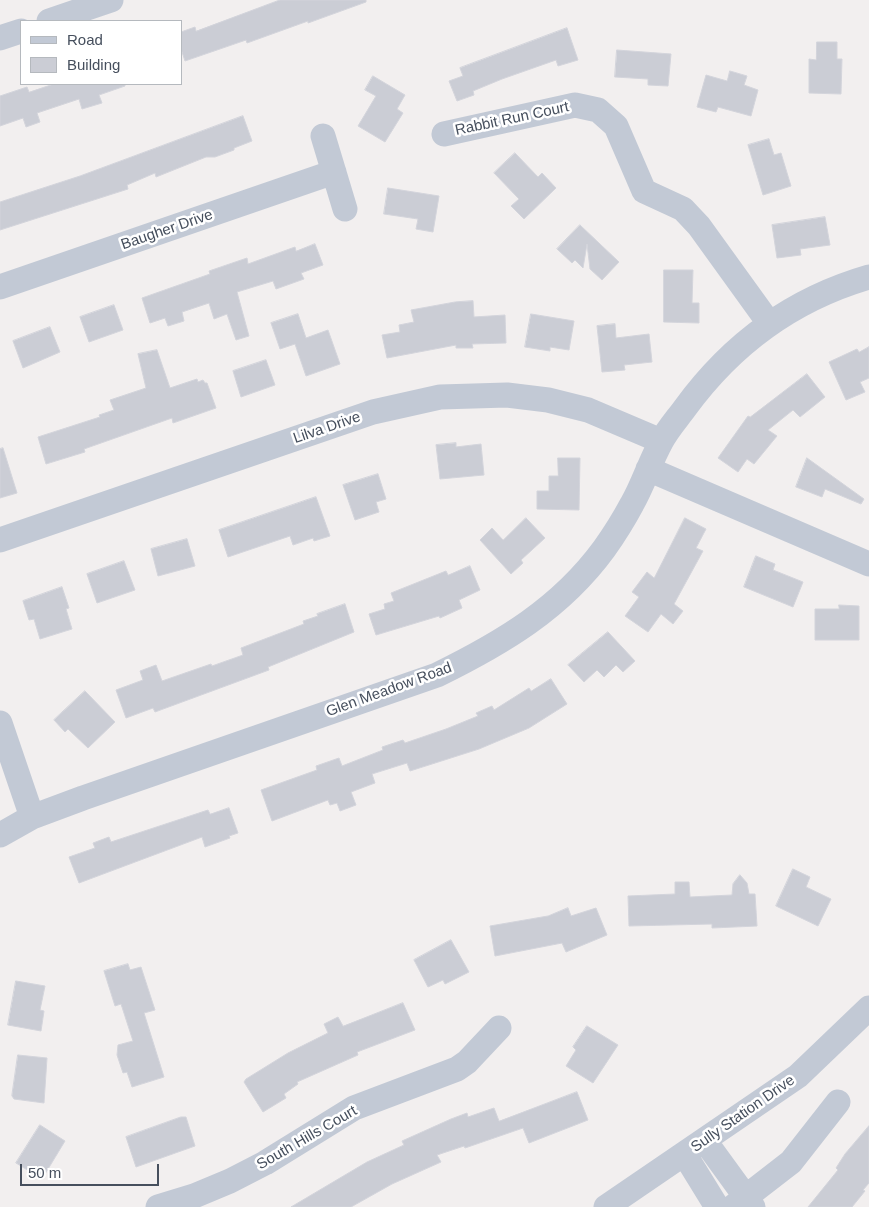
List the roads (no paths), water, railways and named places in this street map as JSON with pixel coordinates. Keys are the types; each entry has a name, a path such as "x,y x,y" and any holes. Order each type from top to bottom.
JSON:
{"street":[{"path":"52,20 111,0"},
{"path":"0,38 20,31"},
{"name":"Rabbit Run Court","path":"444,134 575,105 598,110 616,126 644,191 683,209 699,226 769,323"},
{"path":"323,136 346,209"},
{"name":"Baugher Drive","path":"0,287 334,172"},
{"name":"Glen Meadow Road","path":"0,835 32,817 437,675 490,650 514,634 562,596 603,550 633,504 661,441 712,374 734,351 769,323 811,299 869,277"},
{"name":"Lilva Drive","path":"0,540 373,412 440,397 508,394 548,400 588,410 661,441"},
{"path":"648,469 869,564"},
{"path":"0,723 32,817"},
{"name":"Sully Station Drive","path":"606,1207 685,1155 798,1076 869,1008"},
{"name":"South Hills Court","path":"158,1207 230,1182 265,1163 354,1108 457,1069 467,1062 499,1028"},
{"path":"705,1141 744,1204 791,1162 838,1102"},
{"path":"685,1155 717,1207"}]}
